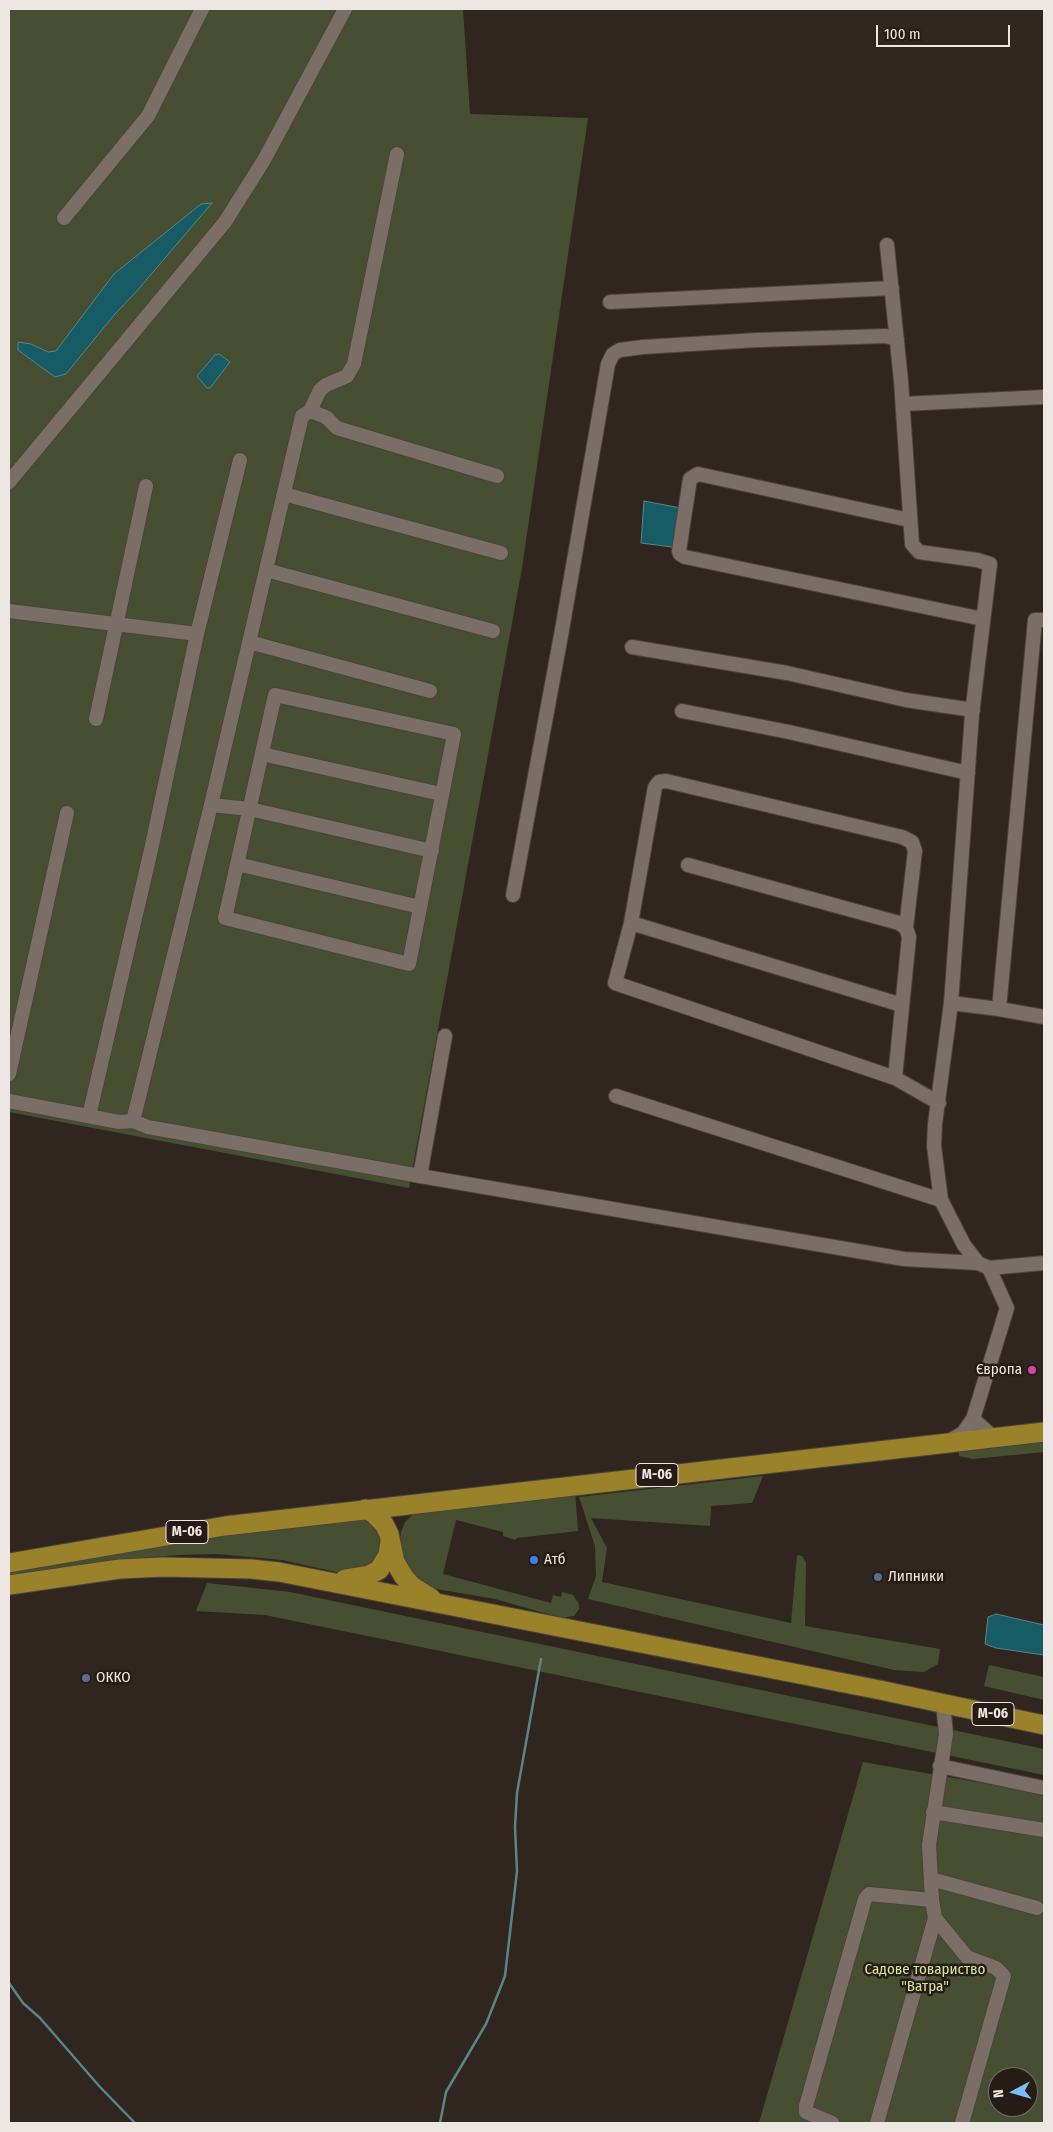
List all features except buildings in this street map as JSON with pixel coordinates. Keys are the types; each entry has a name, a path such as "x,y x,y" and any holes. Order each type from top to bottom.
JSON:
{"highway":[{"name":"М-06","path":"9,1563 225,1526 1044,1432"},
{"path":"365,1509 373,1513 384,1524 395,1562 404,1577 412,1586 437,1602"},
{"path":"324,1580 357,1579 369,1576 379,1570 384,1563 390,1541"},
{"name":"М-06","path":"9,1585 120,1569 164,1566 251,1569 324,1580 437,1602 1044,1725"}],"street":[{"path":"64,218 148,116 202,9"},
{"path":"9,482 225,222 264,160 345,9"},
{"path":"133,1121 211,805 302,416 310,411 320,390 326,385 346,376 354,364 397,154"},
{"path":"887,245 903,404 912,544 919,552 977,560 990,564 973,710 951,1003 934,1146 941,1200 964,1245 984,1265 1006,1308 973,1419 963,1433 948,1442"},
{"path":"610,302 892,288"},
{"path":"513,895 562,630 608,364 612,354 620,350 643,347 757,340 886,336 897,339"},
{"path":"903,404 1044,397"},
{"path":"310,411 326,417 337,428 496,476"},
{"path":"89,1116 153,841 197,634 240,460"},
{"path":"909,520 698,474 690,479 679,551 685,557 983,619"},
{"path":"96,719 146,486"},
{"path":"284,494 501,553"},
{"path":"266,570 493,631"},
{"path":"9,611 197,634"},
{"path":"999,1009 1035,620 1044,620"},
{"path":"249,642 430,691"},
{"path":"632,647 787,673 906,700 973,710"},
{"path":"275,695 454,734 409,964 225,918 262,754 275,695"},
{"path":"682,711 789,732 968,773"},
{"path":"262,754 442,794"},
{"path":"895,1078 909,937 906,928 915,851 912,842 902,837 666,781 659,782 655,787 630,924 615,983 895,1078 939,1103"},
{"path":"211,805 250,809 432,851"},
{"path":"9,1074 67,813"},
{"path":"237,864 420,907"},
{"path":"688,865 899,923 906,928"},
{"path":"630,924 902,1006"},
{"path":"951,1003 1044,1017"},
{"path":"420,1176 445,1036"},
{"path":"616,1096 941,1200"},
{"path":"9,1101 119,1122 133,1121 148,1127 420,1176 904,1259 984,1265 1044,1263"},
{"path":"973,1419 993,1437"},
{"path":"877,2123 935,1918 932,1900 929,1845 946,1734 943,1704"},
{"path":"940,1766 1044,1788"},
{"path":"933,1812 1044,1830"},
{"path":"931,1879 1037,1908"},
{"path":"832,2123 806,2112 806,2106 865,1899 869,1894 932,1900"},
{"path":"935,1918 967,1957 996,1968 1004,1976 962,2123"}],"green space":[{"path":"9,9 463,9 470,114 588,118 522,568 409,1188 9,1112"},
{"path":"1044,1442 1044,1452 973,1459 959,1456 959,1452"},
{"path":"763,1476 752,1503 711,1506 710,1526 591,1518 607,1548 602,1582 791,1623 797,1555 802,1556 806,1562 805,1626 940,1649 938,1664 924,1672 894,1670 588,1599 596,1576 595,1546 579,1497"},
{"path":"575,1491 578,1531 517,1538 515,1540 503,1536 503,1532 456,1520 443,1574 551,1603 553,1595 561,1597 562,1592 573,1595 579,1604 579,1609 574,1616 562,1618 495,1599 425,1587 404,1568 400,1542 401,1532 405,1522 417,1511"},
{"path":"359,1518 368,1520 381,1532 381,1559 349,1575 282,1560 218,1554 119,1560 9,1576 9,1568 176,1542"},
{"path":"207,1583 290,1592 1044,1749 1044,1775 265,1615 196,1611"},
{"path":"989,1665 1044,1677 1044,1700 984,1686"},
{"name":"Садове товариство \"Ватра\"","path":"863,1762 1044,1794 1044,2123 759,2123"}],"water":[{"path":"212,203 114,315 66,374 55,377 18,350 18,342 31,344 48,352 56,351 114,274 201,204"},
{"path":"219,354 230,362 210,388 207,388 197,376 215,355"},
{"path":"644,501 681,508 672,547 641,543"},
{"path":"996,1614 1044,1625 1044,1655 996,1648 985,1644 988,1617"}],"waterway":[{"path":"440,2123 446,2092 486,2024 505,1976 517,1871 515,1827 517,1793 541,1659"},
{"path":"9,1983 23,2003 40,2018 100,2087 135,2123"}],"place":[{"name":"Європа","path":"1032,1370"},
{"name":"Атб","path":"534,1560"},
{"name":"Липники","path":"878,1577"},
{"name":"ОККО","path":"86,1678"}]}
